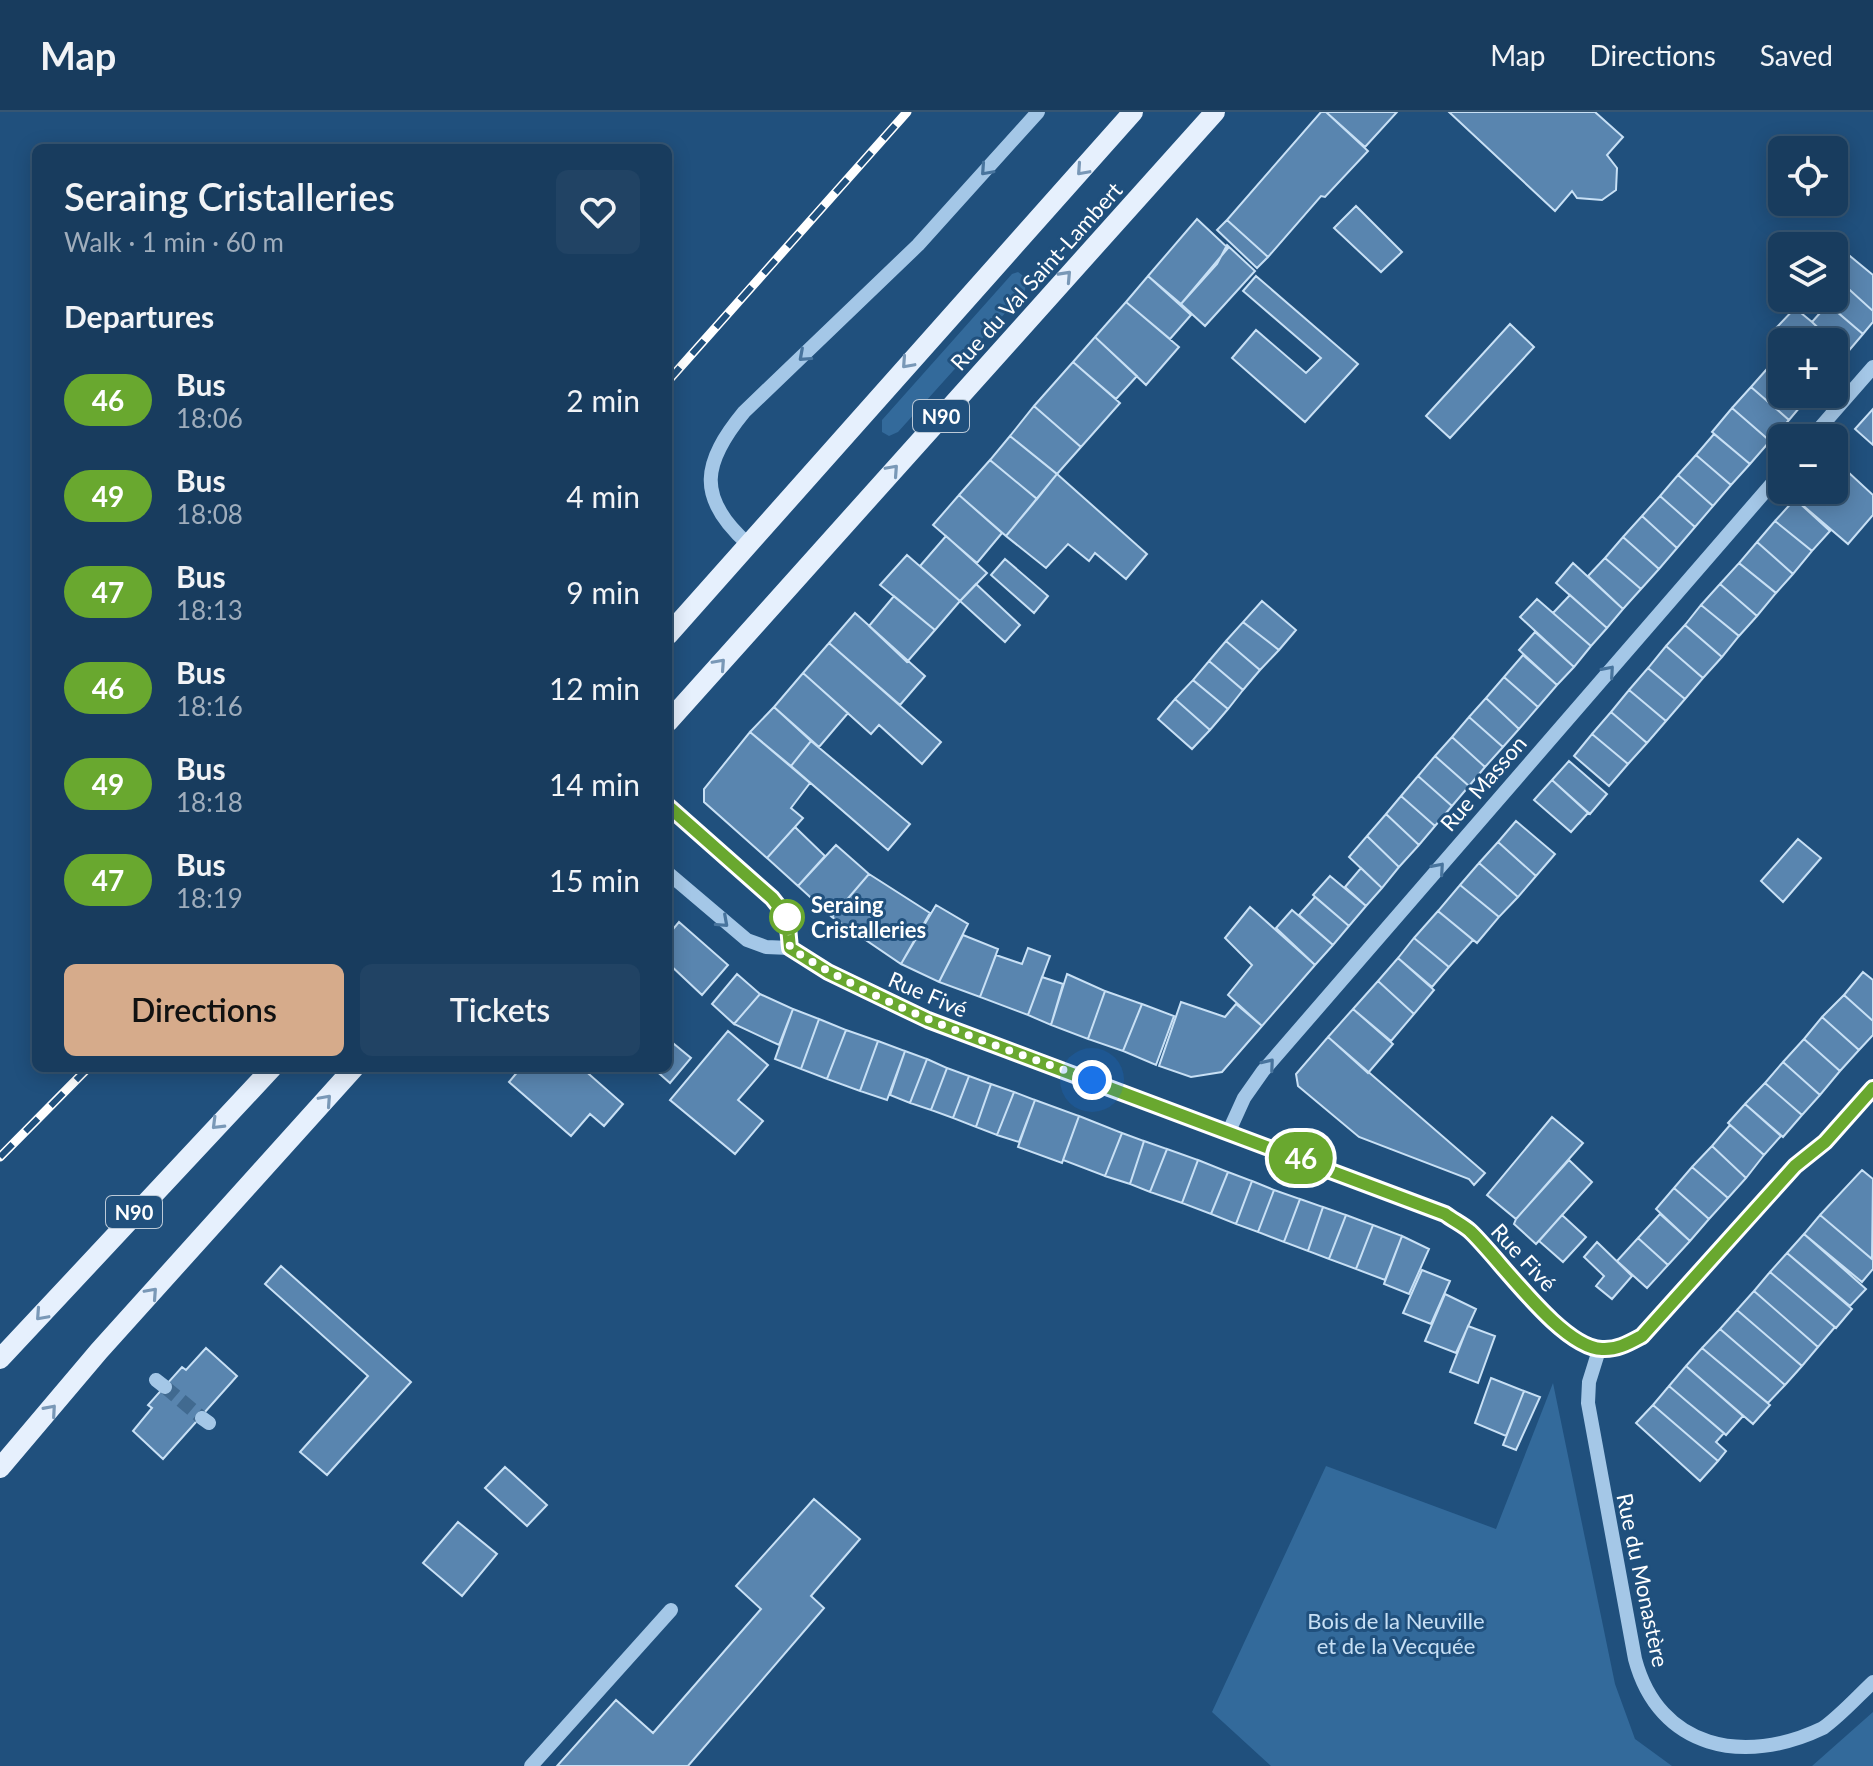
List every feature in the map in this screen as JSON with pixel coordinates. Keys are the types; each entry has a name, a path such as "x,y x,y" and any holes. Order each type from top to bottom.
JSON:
{"main road":[{"name":"Rue du Val Saint-Lambert","path":"672,630 1133,112"},
{"name":"Rue du Val Saint-Lambert","path":"672,718 1215,112"},
{"name":"N90","path":"0,1359 268,1072"},
{"path":"0,1468 99,1351 350,1072"}],"street":[{"path":"748,544 719,512 710,487 710,464 721,440 744,412 918,245 1038,112"},
{"path":"1823,424 1873,367"},
{"name":"Rue Masson","path":"1229,1131 1244,1098 1263,1071 1768,488"},
{"path":"672,810 772,898 787,917 790,948"},
{"name":"Rue Fivé","path":"672,876 747,940 766,947 790,948 828,972 928,1020 1445,1214 1468,1229 1560,1327 1578,1341 1599,1350"},
{"path":"1599,1350 1621,1347 1642,1336 1795,1166 1825,1142 1873,1088"},
{"name":"Rue du Monastère","path":"1599,1350 1589,1382 1593,1442 1640,1680 1659,1714 1691,1741 1709,1749 1730,1754 1755,1752 1789,1743 1823,1727 1873,1682"},
{"path":"531,1766 671,1610"}],"green space":[{"path":"1018,272 1026,278 1025,291 898,432 889,436 882,432 882,420 1012,274"},
{"name":"Bois de la Neuville et de la Vecquée","path":"1553,1383 1615,1684 1635,1739 1672,1766 1271,1766 1212,1712 1326,1466 1496,1529"},
{"path":"1873,1712 1873,1766 1812,1766"}],"building":[{"path":"1321,112 1326,112 1368,151 1325,197 1321,196 1268,257 1227,220"},
{"path":"1326,112 1397,112 1365,147"},
{"path":"1449,112 1595,112 1623,137 1607,155 1617,168 1616,190 1602,200 1577,198 1572,191 1555,211"},
{"path":"1356,206 1402,252 1381,272 1334,228"},
{"path":"1197,219 1228,248 1181,304 1148,276"},
{"path":"1227,220 1268,257 1257,268 1217,230"},
{"path":"1227,245 1255,271 1205,326 1181,304 1217,264"},
{"path":"1848,254 1873,275 1873,311 1848,288"},
{"path":"1148,276 1191,315 1170,339 1126,302"},
{"path":"1256,276 1358,364 1305,422 1232,358 1256,330 1306,373 1321,358 1243,291"},
{"path":"1848,288 1873,311 1873,322 1863,334 1837,312 1848,312"},
{"path":"1126,302 1179,347 1146,385 1095,337"},
{"path":"1791,312 1800,312 1818,328 1778,328"},
{"path":"1821,312 1837,312 1863,334 1848,352 1848,328 1818,328 1812,322"},
{"path":"1510,324 1534,347 1450,438 1426,416"},
{"path":"1095,337 1137,376 1116,399 1073,362"},
{"path":"1073,362 1120,403 1081,447 1034,406"},
{"path":"1768,368 1768,402 1751,387"},
{"path":"1751,387 1768,402 1768,408 1775,408 1789,420 1785,424 1768,424 1768,439 1732,408"},
{"path":"1034,406 1081,447 1057,474 1010,436"},
{"path":"1732,408 1768,439 1768,443 1750,464 1712,432"},
{"path":"1775,408 1799,408 1789,420"},
{"path":"1873,409 1873,445 1855,429"},
{"path":"1714,434 1750,464 1731,485 1696,455"},
{"path":"1010,436 1057,474 1037,499 990,460"},
{"path":"1696,455 1731,485 1713,506 1678,475"},
{"path":"990,460 1037,499 1006,536 959,495"},
{"path":"1848,472 1873,495 1873,515 1848,544 1801,504 1848,504"},
{"path":"1057,474 1147,554 1126,579 1095,553 1089,561 1068,544 1046,568 1006,536"},
{"path":"1678,475 1713,506 1695,527 1660,496"},
{"path":"959,495 1002,533 977,563 933,525"},
{"path":"1660,496 1695,527 1677,548 1642,516"},
{"path":"1790,504 1800,504 1830,531 1812,551 1775,521"},
{"path":"1642,516 1677,548 1659,569 1623,537"},
{"path":"1775,521 1812,551 1793,574 1757,542"},
{"path":"946,536 987,573 960,601 920,566"},
{"path":"1623,537 1659,569 1641,589 1605,558"},
{"path":"1757,542 1793,574 1776,593 1739,563"},
{"path":"907,555 960,601 935,630 880,585"},
{"path":"1605,558 1641,589 1623,609 1588,576"},
{"path":"1005,559 1048,596 1034,613 991,575"},
{"path":"1573,563 1623,609 1607,628 1556,583"},
{"path":"1739,563 1776,593 1757,616 1720,584"},
{"path":"976,584 1020,625 1005,642 960,601"},
{"path":"1720,584 1757,616 1739,636 1701,605"},
{"path":"1570,595 1607,628 1591,646 1553,613"},
{"path":"894,596 935,630 907,662 869,626"},
{"path":"1537,599 1591,646 1574,667 1520,617"},
{"path":"1262,601 1296,630 1279,650 1243,622"},
{"path":"1701,605 1739,636 1722,657 1685,625"},
{"path":"855,613 925,676 900,705 829,643"},
{"path":"1243,622 1279,650 1260,670 1226,641"},
{"path":"1685,625 1722,657 1703,678 1666,646"},
{"path":"1535,632 1574,667 1557,685 1519,650"},
{"path":"1226,641 1260,670 1243,690 1209,661"},
{"path":"829,643 941,742 922,764 879,725 871,734 803,673"},
{"path":"1666,646 1703,678 1685,699 1648,668"},
{"path":"1523,655 1557,685 1538,707 1504,677"},
{"path":"1209,661 1243,690 1228,709 1193,680"},
{"path":"1648,668 1685,699 1666,721 1629,690"},
{"path":"803,673 848,713 819,747 774,707"},
{"path":"1504,677 1538,707 1519,729 1486,698"},
{"path":"1193,680 1228,709 1210,730 1175,699"},
{"path":"1629,690 1666,721 1647,743 1611,712"},
{"path":"1486,698 1519,729 1503,747 1469,717"},
{"path":"1175,699 1210,730 1192,749 1158,719"},
{"path":"774,707 811,741 791,766 750,732"},
{"path":"1611,712 1647,743 1628,764 1592,734"},
{"path":"1469,717 1503,747 1485,767 1452,737"},
{"path":"750,732 810,783 791,808 803,818 767,858 704,802 704,789"},
{"path":"1592,734 1628,764 1609,786 1574,756"},
{"path":"1452,737 1485,767 1469,786 1435,756"},
{"path":"811,741 910,824 888,850 791,766"},
{"path":"1435,756 1469,786 1452,806 1418,776"},
{"path":"1569,761 1607,794 1590,814 1552,780"},
{"path":"1418,776 1452,806 1435,826 1401,796"},
{"path":"1552,780 1588,813 1571,832 1534,800"},
{"path":"1401,796 1435,826 1419,845 1386,814"},
{"path":"1386,814 1419,845 1399,867 1367,836"},
{"path":"1516,821 1555,854 1536,876 1498,842"},
{"path":"795,827 825,856 798,886 767,858"},
{"path":"1367,836 1399,867 1382,888 1349,857"},
{"path":"1798,839 1821,858 1783,902 1761,881"},
{"path":"1498,842 1536,876 1518,897 1479,863"},
{"path":"836,845 869,874 832,917 798,886"},
{"path":"1479,863 1518,897 1499,917 1460,885"},
{"path":"1361,868 1382,888 1366,906 1345,887"},
{"path":"869,874 930,913 901,964 832,917"},
{"path":"1330,876 1366,906 1349,926 1313,895"},
{"path":"1460,885 1499,917 1477,943 1438,911"},
{"path":"1315,897 1349,926 1333,945 1299,915"},
{"path":"936,905 968,924 939,982 901,964"},
{"path":"1250,907 1315,965 1262,1026 1228,995 1252,965 1225,938"},
{"path":"1292,910 1333,945 1315,965 1276,928"},
{"path":"1438,911 1473,940 1449,967 1414,938"},
{"path":"679,922 728,965 702,995 672,967 672,930"},
{"path":"963,935 998,949 980,997 939,982"},
{"path":"1414,938 1449,967 1432,987 1398,958"},
{"path":"1028,948 1050,956 1028,1015 980,997 996,955 1022,964"},
{"path":"1398,958 1434,990 1414,1014 1378,981"},
{"path":"1863,972 1873,980 1873,1021 1844,995"},
{"path":"737,974 760,994 734,1024 712,1004"},
{"path":"1067,974 1105,991 1088,1039 1051,1025"},
{"path":"1042,977 1063,984 1051,1025 1028,1015"},
{"path":"1378,981 1414,1014 1391,1041 1353,1009"},
{"path":"1105,991 1142,1004 1123,1051 1088,1039"},
{"path":"760,994 793,1009 779,1045 734,1024"},
{"path":"1844,995 1873,1021 1873,1035 1859,1050 1822,1017"},
{"path":"1181,1002 1225,1017 1236,1004 1262,1026 1222,1072 1191,1077 1159,1066"},
{"path":"1142,1004 1174,1016 1156,1065 1123,1051"},
{"path":"793,1009 819,1019 801,1069 775,1059"},
{"path":"1353,1009 1393,1044 1368,1073 1328,1037"},
{"path":"1822,1017 1859,1050 1840,1071 1804,1039"},
{"path":"819,1019 846,1030 827,1079 801,1069"},
{"path":"846,1030 878,1041 860,1091 827,1079"},
{"path":"728,1031 768,1065 738,1100 763,1121 735,1154 670,1100"},
{"path":"1328,1037 1485,1173 1474,1185 1469,1179 1359,1137 1298,1086 1296,1074"},
{"path":"1804,1039 1840,1071 1820,1095 1783,1062"},
{"path":"878,1041 905,1051 887,1100 860,1091"},
{"path":"672,1042 691,1058 670,1083 658,1072 672,1072"},
{"path":"905,1051 927,1059 910,1103 890,1095"},
{"path":"927,1059 947,1068 931,1110 910,1103"},
{"path":"1783,1062 1820,1095 1802,1115 1765,1083"},
{"path":"947,1068 969,1076 953,1118 931,1110"},
{"path":"517,1072 587,1072 623,1104 604,1126 590,1114 571,1136 509,1082"},
{"path":"969,1076 991,1084 976,1127 953,1118"},
{"path":"1765,1083 1802,1115 1783,1137 1745,1104"},
{"path":"991,1084 1014,1092 997,1135 976,1127"},
{"path":"1014,1092 1035,1100 1019,1142 997,1135"},
{"path":"1035,1100 1079,1116 1062,1163 1018,1147"},
{"path":"1745,1104 1781,1136 1764,1155 1728,1123"},
{"path":"1079,1116 1122,1133 1105,1176 1063,1160"},
{"path":"1552,1117 1583,1143 1516,1219 1487,1195"},
{"path":"1730,1125 1764,1155 1746,1178 1712,1146"},
{"path":"1122,1133 1144,1141 1130,1184 1105,1176"},
{"path":"1144,1141 1167,1149 1150,1192 1130,1184"},
{"path":"1712,1146 1746,1178 1728,1198 1692,1167"},
{"path":"1167,1149 1198,1160 1182,1203 1150,1192"},
{"path":"1198,1160 1228,1172 1211,1214 1182,1203"},
{"path":"1569,1160 1592,1182 1536,1244 1514,1224"},
{"path":"1692,1167 1728,1198 1709,1219 1674,1188"},
{"path":"1862,1170 1873,1179 1872,1259 1820,1215"},
{"path":"1228,1172 1252,1181 1236,1224 1211,1214"},
{"path":"1252,1181 1274,1190 1258,1232 1236,1224"},
{"path":"1674,1188 1709,1219 1690,1241 1656,1209"},
{"path":"1274,1190 1300,1199 1284,1242 1258,1232"},
{"path":"1300,1199 1323,1207 1308,1251 1284,1242"},
{"path":"1323,1207 1346,1215 1329,1259 1308,1251"},
{"path":"1660,1214 1690,1241 1668,1265 1638,1238"},
{"path":"1346,1215 1373,1225 1356,1269 1329,1259"},
{"path":"1562,1215 1586,1237 1563,1262 1539,1241"},
{"path":"1820,1215 1873,1260 1873,1269 1862,1282 1804,1234"},
{"path":"1373,1225 1402,1236 1385,1280 1356,1269"},
{"path":"1804,1234 1866,1289 1850,1306 1787,1253"},
{"path":"1402,1236 1429,1249 1409,1294 1384,1284"},
{"path":"1638,1238 1668,1265 1647,1288 1617,1261"},
{"path":"1597,1242 1632,1276 1612,1299 1596,1286 1604,1276 1584,1257"},
{"path":"1787,1253 1852,1309 1836,1328 1770,1272"},
{"path":"281,1266 411,1382 327,1475 300,1452 368,1376 265,1284"},
{"path":"1422,1270 1450,1281 1431,1324 1403,1313"},
{"path":"1770,1272 1835,1327 1818,1347 1754,1291"},
{"path":"1754,1291 1818,1347 1802,1366 1737,1310"},
{"path":"1445,1294 1476,1309 1456,1353 1425,1341"},
{"path":"1737,1310 1802,1366 1785,1385 1720,1329"},
{"path":"1468,1326 1495,1336 1478,1383 1450,1372"},
{"path":"1720,1329 1785,1385 1768,1403 1702,1348"},
{"path":"206,1348 237,1376 163,1459 133,1431 152,1408 148,1405 182,1367 186,1370"},
{"path":"1702,1348 1770,1405 1753,1424 1686,1366"},
{"path":"1686,1366 1743,1416 1726,1435 1669,1386"},
{"path":"1491,1378 1524,1391 1506,1436 1475,1423"},
{"path":"1669,1386 1724,1433 1716,1442 1726,1451 1718,1461 1653,1405"},
{"path":"1524,1391 1540,1397 1516,1450 1503,1445"},
{"path":"1653,1405 1718,1461 1700,1481 1636,1423"},
{"path":"505,1467 547,1505 527,1526 485,1488"},
{"path":"814,1499 860,1539 811,1596 824,1608 688,1766 557,1766 616,1700 653,1733 761,1609 736,1586"},
{"path":"458,1522 497,1554 462,1596 423,1563"}],"tunnel":[{"path":"165,1387 202,1418"}],"railway":[{"path":"672,376 907,112"},
{"path":"0,1157 84,1072"}],"bus line":[{"name":"46","path":"672,810 772,898 787,917 790,948 828,972 928,1020 1445,1214 1468,1229 1560,1327 1578,1341 1599,1350 1621,1347 1642,1336 1658,1321 1795,1166 1825,1142 1873,1088"}],"place":[{"name":"Seraing Cristalleries","path":"787,917"}],"route":[{"path":"787,917 790,948 865,992 928,1020 1092,1080"}]}
